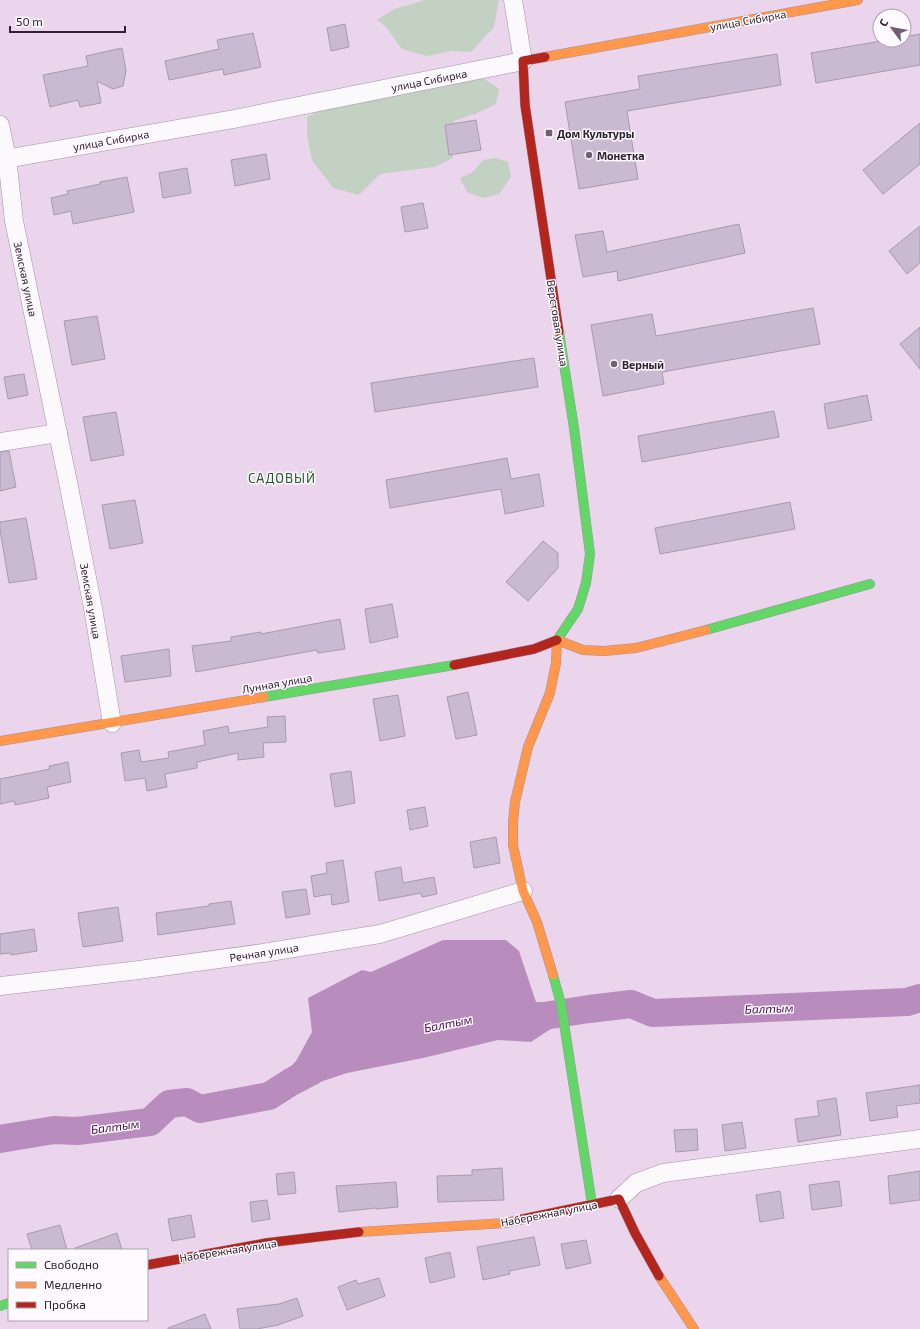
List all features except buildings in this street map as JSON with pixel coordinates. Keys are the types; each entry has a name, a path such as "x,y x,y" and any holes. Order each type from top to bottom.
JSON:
{"street":[{"name":"Верстовая улица","path":"513,0 524,61 525,105 574,428 590,554 586,583 578,609 557,640"},
{"name":"улица Сибирка","path":"4,159 234,119 524,61 858,0"},
{"name":"Земская улица","path":"0,125 14,221 68,477 112,723"},
{"path":"0,442 58,433"},
{"path":"592,1204 561,1004 537,922 523,891 514,846 513,823 515,802 528,747 550,693 556,663 557,640 583,650 604,651 636,648 728,625 870,584"},
{"name":"Лунная улица","path":"0,741 466,663 534,649 557,640"},
{"name":"Речная улица","path":"0,986 139,970 255,954 380,934 523,891"},
{"path":"694,1329 677,1307 636,1235 619,1199 636,1183 664,1173 920,1140"},
{"name":"Набережная улица","path":"148,1265 266,1243 375,1230 506,1223 619,1199"}],"green space":[{"path":"425,0 499,0 494,27 471,52 451,51 427,56 402,49 386,27 377,20 394,9"},
{"path":"483,78 499,89 496,104 475,114 454,121 450,139 453,158 434,167 380,174 359,195 333,188 312,160 307,136 307,117 320,110 440,84"},
{"path":"496,158 508,162 511,177 499,194 483,198 467,192 460,178 473,172 483,160"}],"water":[{"path":"443,940 506,940 519,951 536,1002 551,1012 555,1026 531,1042 498,1040 423,1058 347,1073 281,1095 274,1084 296,1061 312,1032 308,998 362,970 371,972"}],"waterway":[{"name":"Балтым","path":"535,1016 631,1004 653,1013 907,1002 920,998"},
{"name":"Балтым","path":"0,1139 54,1130 77,1131 150,1122 169,1104 187,1102 200,1109 269,1096 312,1071"}],"traffic: fast":[{"path":"557,640 578,609 586,583 590,554 574,428 559,332"},
{"path":"706,630 870,584"},
{"path":"264,697 454,665"},
{"path":"553,975 561,1004 592,1204"},
{"path":"0,1306 8,1303"}],"traffic: slow":[{"path":"545,57 858,0"},
{"path":"557,640 583,650 604,651 636,648 706,630"},
{"path":"553,975 537,922 523,891 513,845 513,823 515,802 528,747 550,693 556,663 557,640"},
{"path":"0,741 264,697"},
{"path":"359,1232 506,1223 518,1220"},
{"path":"659,1276 694,1329"}],"traffic: jam":[{"path":"545,57 523,61 525,105 559,332"},
{"path":"454,665 534,649 557,640"},
{"path":"518,1220 619,1199 635,1233 659,1276"},
{"path":"148,1265 266,1243 359,1232"}],"place":[{"name":"Дом Культуры","path":"549,133"},
{"name":"Монетка","path":"589,155"},
{"name":"Верный","path":"614,364"}],"district":[{"name":"САДОВЫЙ","path":"282,478"}]}
